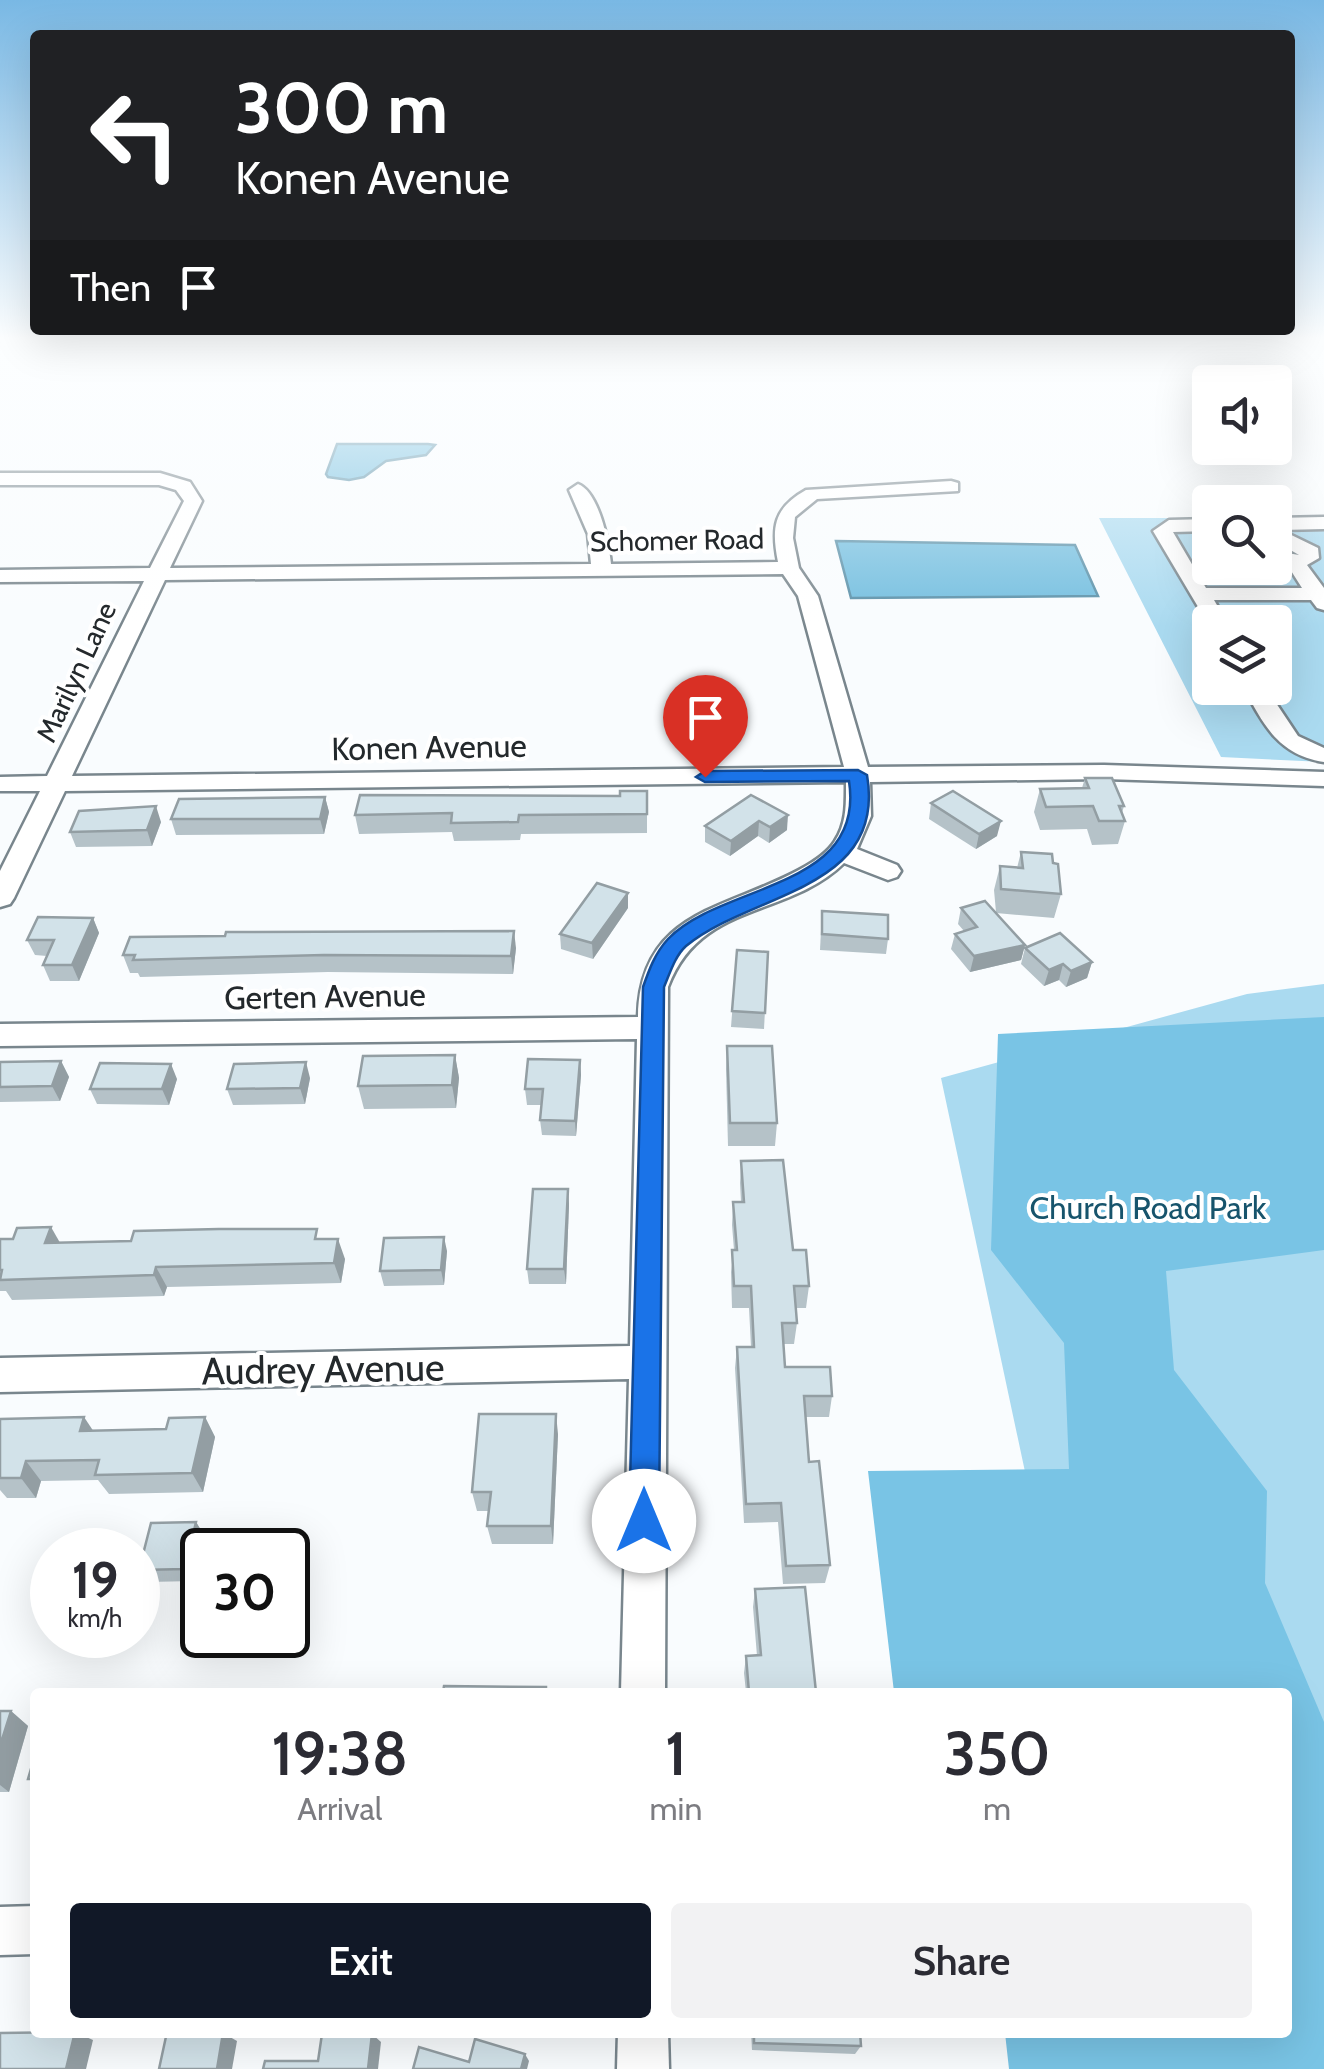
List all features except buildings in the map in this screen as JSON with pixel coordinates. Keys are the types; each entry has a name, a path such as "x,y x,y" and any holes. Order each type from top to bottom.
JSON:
{"street":[{"name":"Marilyn Lane","path":"0,479 170,481 183,486 194,501 0,898"},
{"path":"789,568 783,538 785,517 796,504 813,494 951,487"},
{"path":"578,490 598,534 602,571"},
{"path":"1292,524 1324,523"},
{"path":"1192,525 1169,526 1163,531 1192,580"},
{"path":"1292,539 1308,548 1309,558 1292,559"},
{"path":"1292,567 1322,597"},
{"name":"Schomer Road","path":"0,576 789,568 808,596 858,775 859,819 841,852"},
{"path":"1195,585 1206,605"},
{"path":"1200,594 1322,597"},
{"path":"1264,705 1286,741 1300,751 1324,755"},
{"path":"858,775 1104,772 1324,780"},
{"name":"Konen Avenue","path":"0,784 858,775"},
{"path":"643,1688 654,987 664,960 677,942 718,917 795,884 841,852 888,871"},
{"name":"Gerten Avenue","path":"0,1035 651,1028"},
{"name":"Audrey Avenue","path":"0,1376 646,1362"},
{"path":"0,1931 30,1930"},
{"path":"642,2038 643,2069"}],"green space":[{"path":"1099,518 1192,518 1192,585 1292,585 1292,518 1324,518 1324,762 1221,757 1194,705 1292,705 1292,605 1192,605 1192,700"},
{"name":"Church Road Park","path":"1324,984 1324,2069 1292,2036 1292,1688 1071,1688 941,1078 1247,994"},
{"name":"Church Road Park","path":"1324,1017 1324,1250 1166,1271 1174,1370 1267,1491 1265,1583 1324,1722 1324,2069 1009,2069 1006,2038 1292,2038 1292,1688 894,1688 868,1471 1069,1469 1064,1343 991,1250 998,1034"}],"shaded area":[{"path":"337,444 435,445 426,455 386,461 364,477 349,480 326,474"},
{"path":"836,541 1075,545 1098,596 851,598"}],"route":[{"path":"644,1521 654,987 664,960 677,942 718,917 795,884 841,852 851,840 862,798 858,775 705,777"}]}
